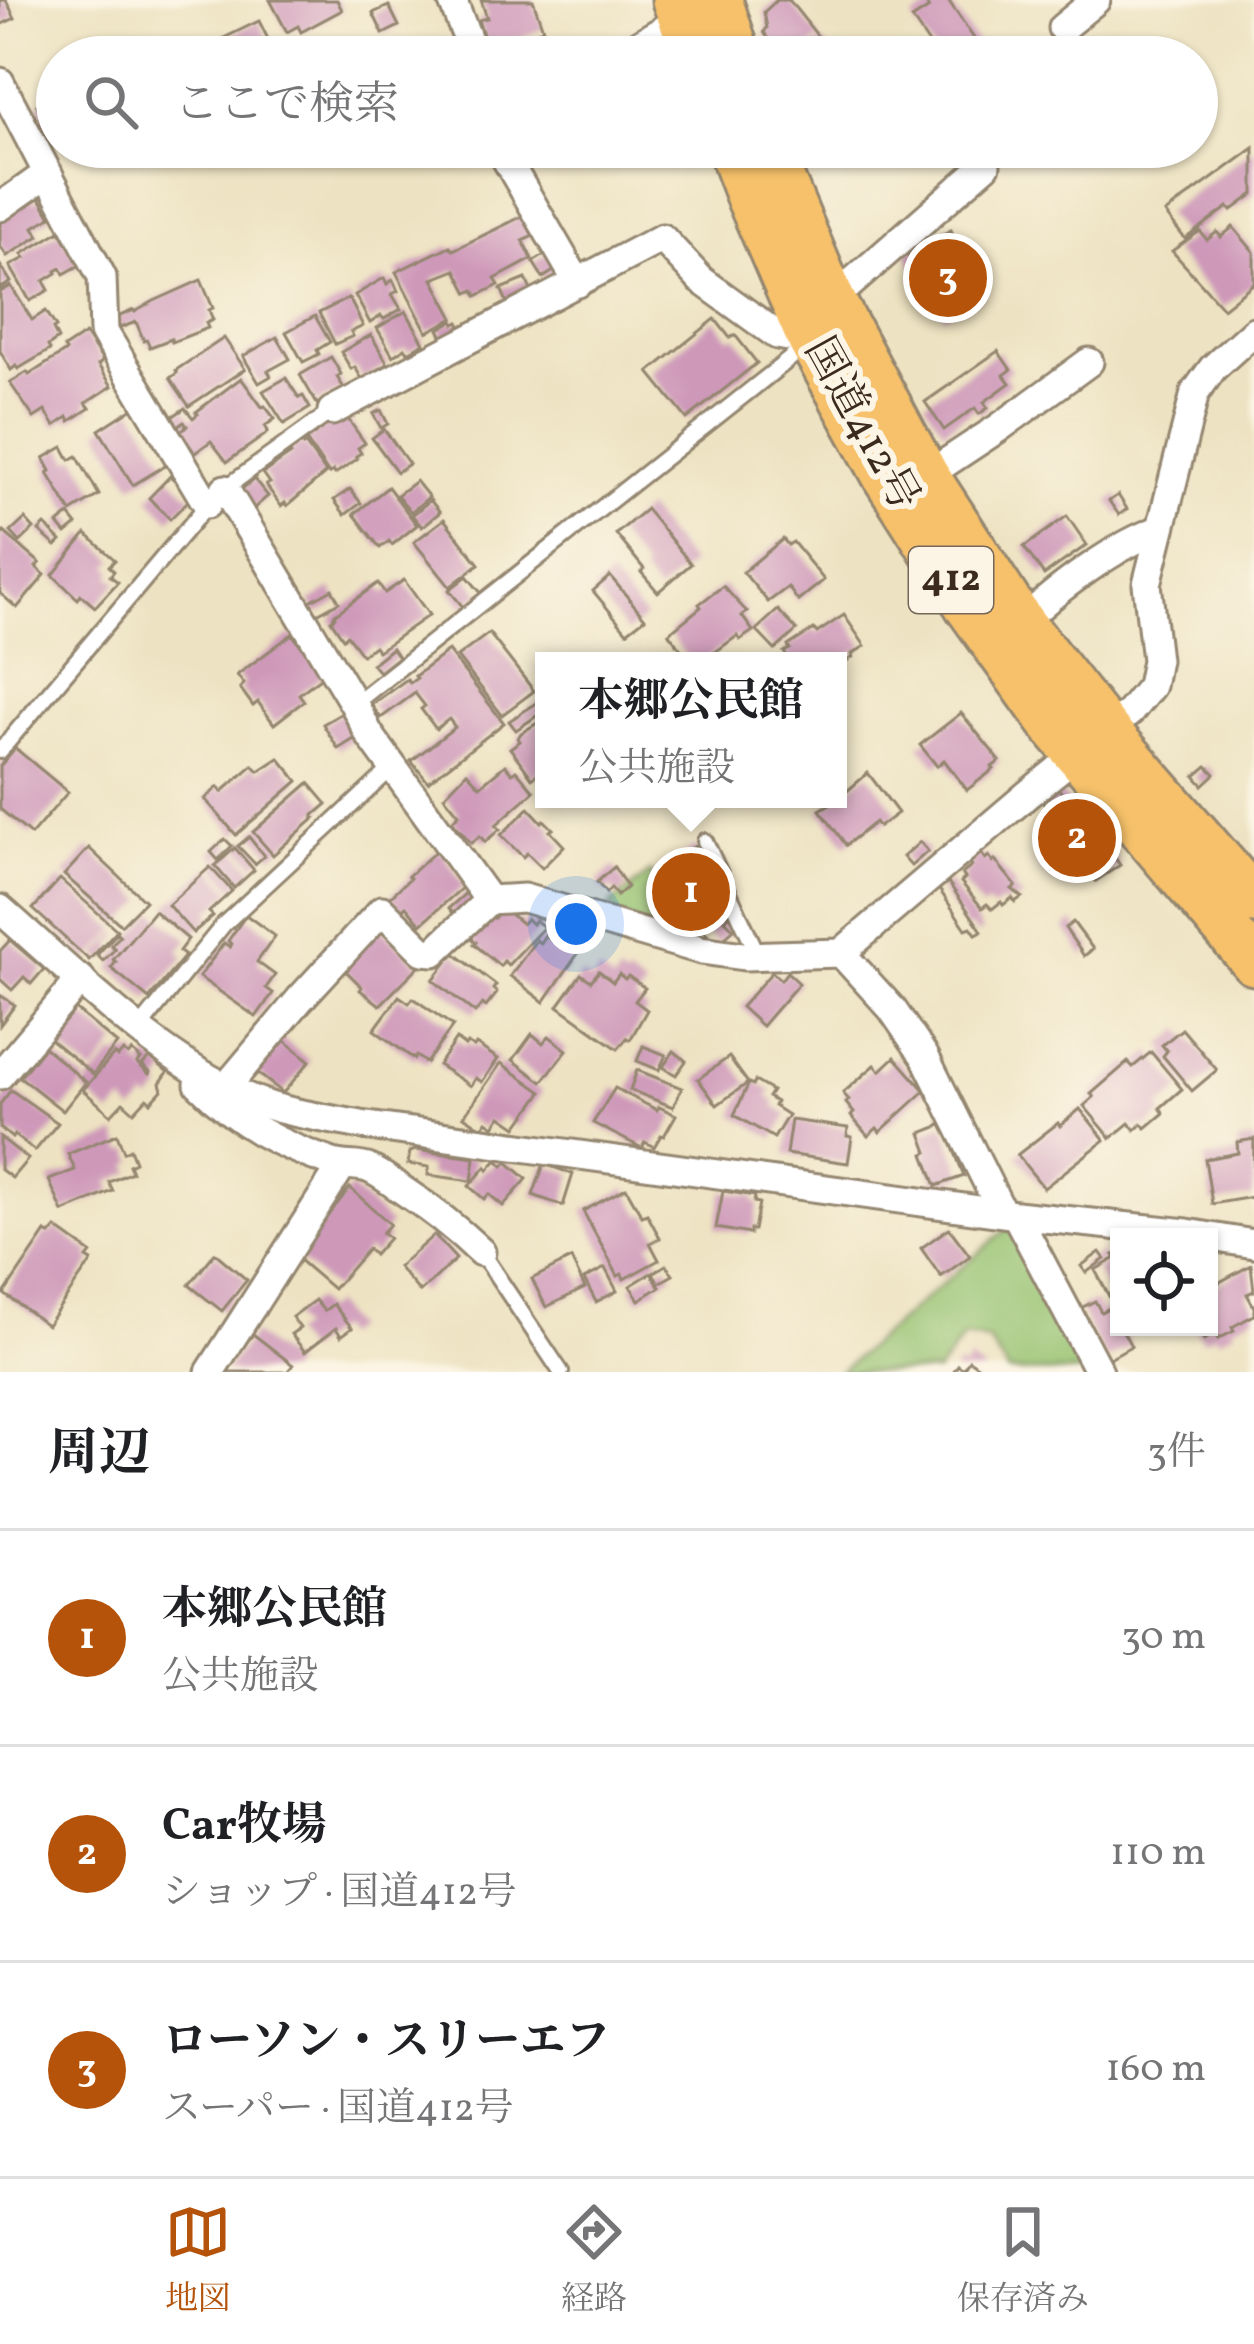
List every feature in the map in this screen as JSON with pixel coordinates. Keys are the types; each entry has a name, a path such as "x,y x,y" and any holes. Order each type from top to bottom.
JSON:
{"highway":[{"name":"国道412号","path":"738,168 812,341 886,477 969,608 1052,724 1093,743 1254,900"},
{"name":"国道412号","path":"778,168 832,300 926,476 1093,743 1254,962"}],"street":[{"path":"452,0 467,36"},
{"path":"1062,28 1096,0"},
{"path":"659,36 693,19"},
{"path":"0,82 36,150"},
{"path":"45,168 102,277 104,332 392,768 489,900"},
{"path":"511,168 578,283"},
{"path":"832,300 984,168"},
{"path":"0,207 48,173"},
{"path":"332,412 662,238 701,280 777,335 812,341"},
{"path":"226,1086 382,910 423,951 434,952 489,900 524,898 701,950 744,956 841,953 1130,712 1150,686 1156,660 1147,584 1195,394 1214,368 1254,331"},
{"path":"926,476 1089,362"},
{"path":"1022,624 1040,603 1140,536 1160,530"},
{"path":"0,909 186,1064 269,1106 361,1125 1254,1244"},
{"path":"841,953 892,1009 925,1057 1099,1372"},
{"path":"0,1075 81,980"},
{"path":"200,1071 199,1084 258,1132 306,1154 372,1170 447,1220 481,1252"},
{"path":"210,1372 342,1166"}],"lane":[{"path":"354,704 812,341"},
{"path":"0,751 216,496 332,412"},
{"path":"139,1029 224,924 392,768"},
{"path":"706,842 758,955"},
{"path":"481,1252 561,1372"}],"green space":[{"path":"650,873 681,906 661,931 618,918 610,905"},
{"path":"1009,1227 1087,1372 1008,1372 989,1341 964,1337 937,1372 839,1372"}],"building":[{"path":"0,0 6,0 15,18 0,25"},
{"path":"270,0 337,0 342,10 301,32 298,26 287,32"},
{"path":"481,0 533,0 543,29 524,36 484,36 478,20 487,18"},
{"path":"777,0 789,0 818,36 767,36 764,12"},
{"path":"923,0 948,0 972,36 924,36 912,19 929,8"},
{"path":"389,6 399,26 383,34 373,13"},
{"path":"259,21 266,36 228,36"},
{"path":"1254,148 1254,194 1185,239 1165,213"},
{"path":"31,198 33,202 40,198 51,217 34,227 39,236 7,256 0,246 0,217"},
{"path":"523,216 533,236 523,241 532,259 495,279 499,285 477,296 474,290 468,293 456,270 433,279 454,318 427,332 396,272"},
{"path":"1233,227 1254,252 1254,283 1223,308 1172,251 1200,231 1207,240"},
{"path":"951,230 961,250 967,247 972,256 965,259 983,297 944,316 936,301 932,303 906,252"},
{"path":"60,231 80,265 64,274 61,268 56,271 44,281 49,290 30,301 10,266"},
{"path":"551,251 561,266 543,278 533,262"},
{"path":"0,265 11,282 0,289"},
{"path":"384,278 387,284 393,280 398,291 392,294 401,309 370,323 355,295"},
{"path":"526,279 532,293 508,304 501,289"},
{"path":"201,280 213,308 208,328 150,347 136,322 120,328 115,318"},
{"path":"11,286 32,320 46,311 58,339 48,346 50,350 11,370 0,351 0,292"},
{"path":"349,298 363,326 335,344 319,313"},
{"path":"406,311 424,343 393,356 377,328"},
{"path":"315,316 330,342 303,362 286,332"},
{"path":"715,319 757,363 687,419 649,372"},
{"path":"453,321 462,328 444,339 439,329"},
{"path":"85,334 112,386 70,421 68,417 55,426 45,411 34,418 10,383 66,351"},
{"path":"371,335 388,364 362,379 341,352"},
{"path":"277,337 290,359 268,371 271,376 259,383 243,356"},
{"path":"224,338 245,369 189,406 170,378"},
{"path":"998,351 1011,370 1004,375 1010,383 984,402 988,408 979,414 975,408 944,430 925,402"},
{"path":"331,357 344,388 317,404 300,375"},
{"path":"241,378 275,419 265,426 268,431 227,462 211,441 195,453 179,432 187,426 184,422 178,426 172,417 185,408 193,418"},
{"path":"286,378 310,408 284,424 263,391"},
{"path":"133,408 168,464 133,485 99,430"},
{"path":"381,410 388,424 381,428 373,414"},
{"path":"343,412 365,443 358,448 357,459 329,474 306,440"},
{"path":"384,429 409,464 397,472 372,438"},
{"path":"300,443 326,473 281,506 263,473"},
{"path":"63,447 70,460 77,456 99,495 71,512 44,458"},
{"path":"170,476 192,497 170,519 149,498"},
{"path":"254,479 268,496 252,510 237,493"},
{"path":"416,481 429,497 411,512 397,495"},
{"path":"388,487 417,525 392,545 389,541 380,548 354,514"},
{"path":"350,489 361,503 345,515 334,500"},
{"path":"1118,495 1127,509 1119,515 1109,501"},
{"path":"430,500 440,512 422,527 412,515"},
{"path":"646,509 691,564 658,592 616,534"},
{"path":"69,515 77,525 66,534 58,524"},
{"path":"1067,516 1087,545 1044,575 1024,547"},
{"path":"25,519 34,529 20,542 11,532"},
{"path":"444,519 479,564 450,587 414,542"},
{"path":"45,525 61,541 56,546 39,531"},
{"path":"4,532 40,563 36,567 45,575 17,608 0,593 0,537"},
{"path":"86,534 115,560 109,566 114,571 110,576 118,582 95,607 81,595 78,599 53,575"},
{"path":"783,539 788,545 793,542 824,580 798,601 788,587 768,602 743,572"},
{"path":"467,576 481,593 463,607 449,590"},
{"path":"610,576 645,618 627,632 593,591"},
{"path":"404,580 429,615 378,651 374,646 362,655 331,620 378,583 385,593"},
{"path":"723,586 747,612 742,616 753,631 715,652 683,652 669,633"},
{"path":"332,589 339,602 317,614 310,601"},
{"path":"778,610 797,630 775,650 756,630"},
{"path":"844,615 865,646 847,661 847,652 784,652 814,629 817,633"},
{"path":"489,633 534,691 502,715 457,657"},
{"path":"292,634 324,675 299,694 304,701 274,724 258,702 253,706 237,675"},
{"path":"392,648 398,657 379,672 372,664"},
{"path":"448,651 504,723 428,782 411,761 455,727 449,719 436,729 415,693 381,718 371,705 407,679 410,683"},
{"path":"535,704 535,717 516,730 509,721"},
{"path":"344,712 359,736 338,749 323,724"},
{"path":"961,713 1000,761 967,790 944,760 937,766 920,745"},
{"path":"535,724 532,778 510,748 520,741 521,733"},
{"path":"15,748 68,792 31,835 0,809 0,766"},
{"path":"279,758 298,781 236,835 205,799 218,787 222,792 253,765 259,771"},
{"path":"505,765 512,773 516,770 534,791 496,825 500,829 485,842 480,836 471,843 452,821 459,814 444,796 467,772 480,786"},
{"path":"1207,766 1215,774 1203,785 1195,776"},
{"path":"868,773 898,813 879,827 875,822 846,845 820,810 847,808 847,791"},
{"path":"309,783 327,804 273,855 253,832"},
{"path":"1059,789 1095,842 1101,838 1120,865 1096,881 1042,801"},
{"path":"529,808 564,846 542,868 501,835"},
{"path":"249,837 264,856 255,864 238,846"},
{"path":"225,839 232,846 218,860 211,852"},
{"path":"920,842 928,851 911,866 903,857"},
{"path":"695,846 700,853 657,888 652,882"},
{"path":"89,848 145,901 121,925 64,875"},
{"path":"235,848 254,870 234,888 215,866"},
{"path":"441,850 464,886 421,924 406,906 401,910 390,897"},
{"path":"981,853 995,860 1022,897 992,909 987,904 982,908 961,882 970,862"},
{"path":"210,867 232,891 193,933 168,905"},
{"path":"614,867 627,887 617,896 611,888 606,893 597,882"},
{"path":"692,868 719,895 714,901 734,929 717,944 662,888 676,875 681,880"},
{"path":"60,879 117,930 89,960 33,909"},
{"path":"948,882 982,931 976,934 971,927 966,929 939,889"},
{"path":"466,893 474,903 456,917 449,908"},
{"path":"503,908 522,924 535,920 544,927 508,965 504,961 500,966 466,933"},
{"path":"154,911 188,939 179,951 185,956 149,999 111,968"},
{"path":"246,915 275,936 257,962 275,975 266,988 273,993 256,1017 199,977 224,943 230,947 228,941"},
{"path":"558,919 572,923 568,938 553,933"},
{"path":"1073,922 1093,949 1084,956 1065,928"},
{"path":"379,926 420,965 380,1005 340,965"},
{"path":"117,933 120,936 111,945 115,949 103,961 97,955"},
{"path":"545,935 551,941 556,935 579,952 544,1002 510,976"},
{"path":"10,940 44,969 31,984 24,977 12,990 0,979 0,951"},
{"path":"454,953 496,985 497,993 475,1013 433,980"},
{"path":"599,971 613,982 619,974 645,988 635,1001 647,1010 630,1040 618,1049 558,1006 581,974 591,981"},
{"path":"772,972 781,980 787,972 799,983 762,1026 741,1007"},
{"path":"0,995 15,1005 0,1025"},
{"path":"399,996 409,1003 413,998 453,1026 426,1063 374,1030"},
{"path":"75,1009 117,1044 93,1074 50,1039"},
{"path":"1182,1029 1217,1070 1192,1091 1163,1056 1167,1051 1162,1045"},
{"path":"532,1034 543,1043 549,1036 567,1050 542,1082 513,1060"},
{"path":"278,1035 310,1061 283,1093 251,1068"},
{"path":"456,1039 465,1046 476,1044 498,1059 482,1082 476,1078 471,1086 438,1065"},
{"path":"643,1046 666,1055 659,1070 637,1061"},
{"path":"44,1047 86,1082 63,1111 20,1077"},
{"path":"123,1051 128,1055 132,1051 141,1059 137,1063 149,1074 142,1065 150,1057 168,1072 160,1083 162,1090 151,1102 147,1098 134,1112 123,1102 111,1115 83,1090 114,1054 118,1057"},
{"path":"674,1051 686,1061 676,1075 663,1067"},
{"path":"1151,1052 1182,1089 1146,1128 1142,1124 1135,1130 1129,1123 1111,1138 1084,1106 1128,1062 1133,1067"},
{"path":"729,1057 748,1083 717,1105 698,1079"},
{"path":"895,1057 925,1091 880,1132 877,1128 868,1136 851,1116 854,1113 843,1093 875,1065 880,1071"},
{"path":"501,1063 542,1092 517,1127 501,1116 494,1126 487,1121 482,1128 464,1116"},
{"path":"637,1070 682,1088 673,1107 630,1090"},
{"path":"755,1081 772,1091 768,1097 776,1102 774,1106 788,1115 774,1138 734,1115 749,1083"},
{"path":"615,1088 676,1115 654,1147 645,1142 642,1148 593,1123"},
{"path":"11,1090 58,1123 35,1151 0,1128 0,1104"},
{"path":"1080,1109 1105,1140 1044,1188 1017,1155"},
{"path":"791,1120 848,1128 847,1136 852,1137 848,1163 786,1154"},
{"path":"944,1124 964,1176 936,1186 921,1133"},
{"path":"117,1134 124,1152 130,1149 135,1162 129,1165 132,1172 109,1182 113,1191 63,1212 49,1180 75,1170 68,1154"},
{"path":"0,1137 28,1159 12,1178 0,1169"},
{"path":"1254,1139 1253,1197 1212,1204 1205,1159 1238,1153 1237,1142"},
{"path":"410,1152 475,1158 472,1181 428,1175 429,1167 408,1164"},
{"path":"497,1160 503,1166 507,1162 527,1179 503,1206 469,1186"},
{"path":"544,1164 573,1174 563,1206 533,1195"},
{"path":"350,1188 390,1224 382,1233 389,1238 374,1255 368,1249 333,1289 298,1259 307,1249 303,1246"},
{"path":"626,1188 660,1238 650,1243 659,1260 624,1279 583,1211"},
{"path":"723,1191 755,1196 754,1202 759,1203 750,1234 716,1228"},
{"path":"56,1228 91,1253 87,1258 92,1261 47,1325 4,1294 46,1232 50,1235"},
{"path":"949,1228 970,1256 941,1277 921,1248"},
{"path":"434,1235 456,1259 420,1292 398,1267"},
{"path":"1100,1252 1105,1259 1086,1273 1081,1266"},
{"path":"215,1253 247,1280 222,1311 189,1285"},
{"path":"571,1259 585,1288 546,1307 532,1279"},
{"path":"1110,1261 1110,1298 1095,1270"},
{"path":"666,1265 673,1275 659,1283 653,1273"},
{"path":"1251,1265 1254,1291 1247,1294 1254,1315 1218,1339 1216,1336 1218,1283"},
{"path":"605,1268 617,1291 596,1302 584,1279"},
{"path":"651,1273 660,1287 639,1300 630,1286"},
{"path":"315,1300 324,1311 333,1304 352,1328 341,1336 336,1328 305,1352 291,1334 300,1328 292,1317"},
{"path":"1095,1301 1101,1312 1110,1307 1110,1336 1126,1336 1131,1346 1106,1360 1079,1309"},
{"path":"253,1334 293,1365 287,1372 224,1372"},
{"path":"969,1360 986,1372 953,1372"}],"place":[{"name":"ローソン・スリーエフ","path":"948,278"},
{"name":"Car牧場","path":"1077,838"},
{"name":"本郷公民館","path":"691,892"}]}
